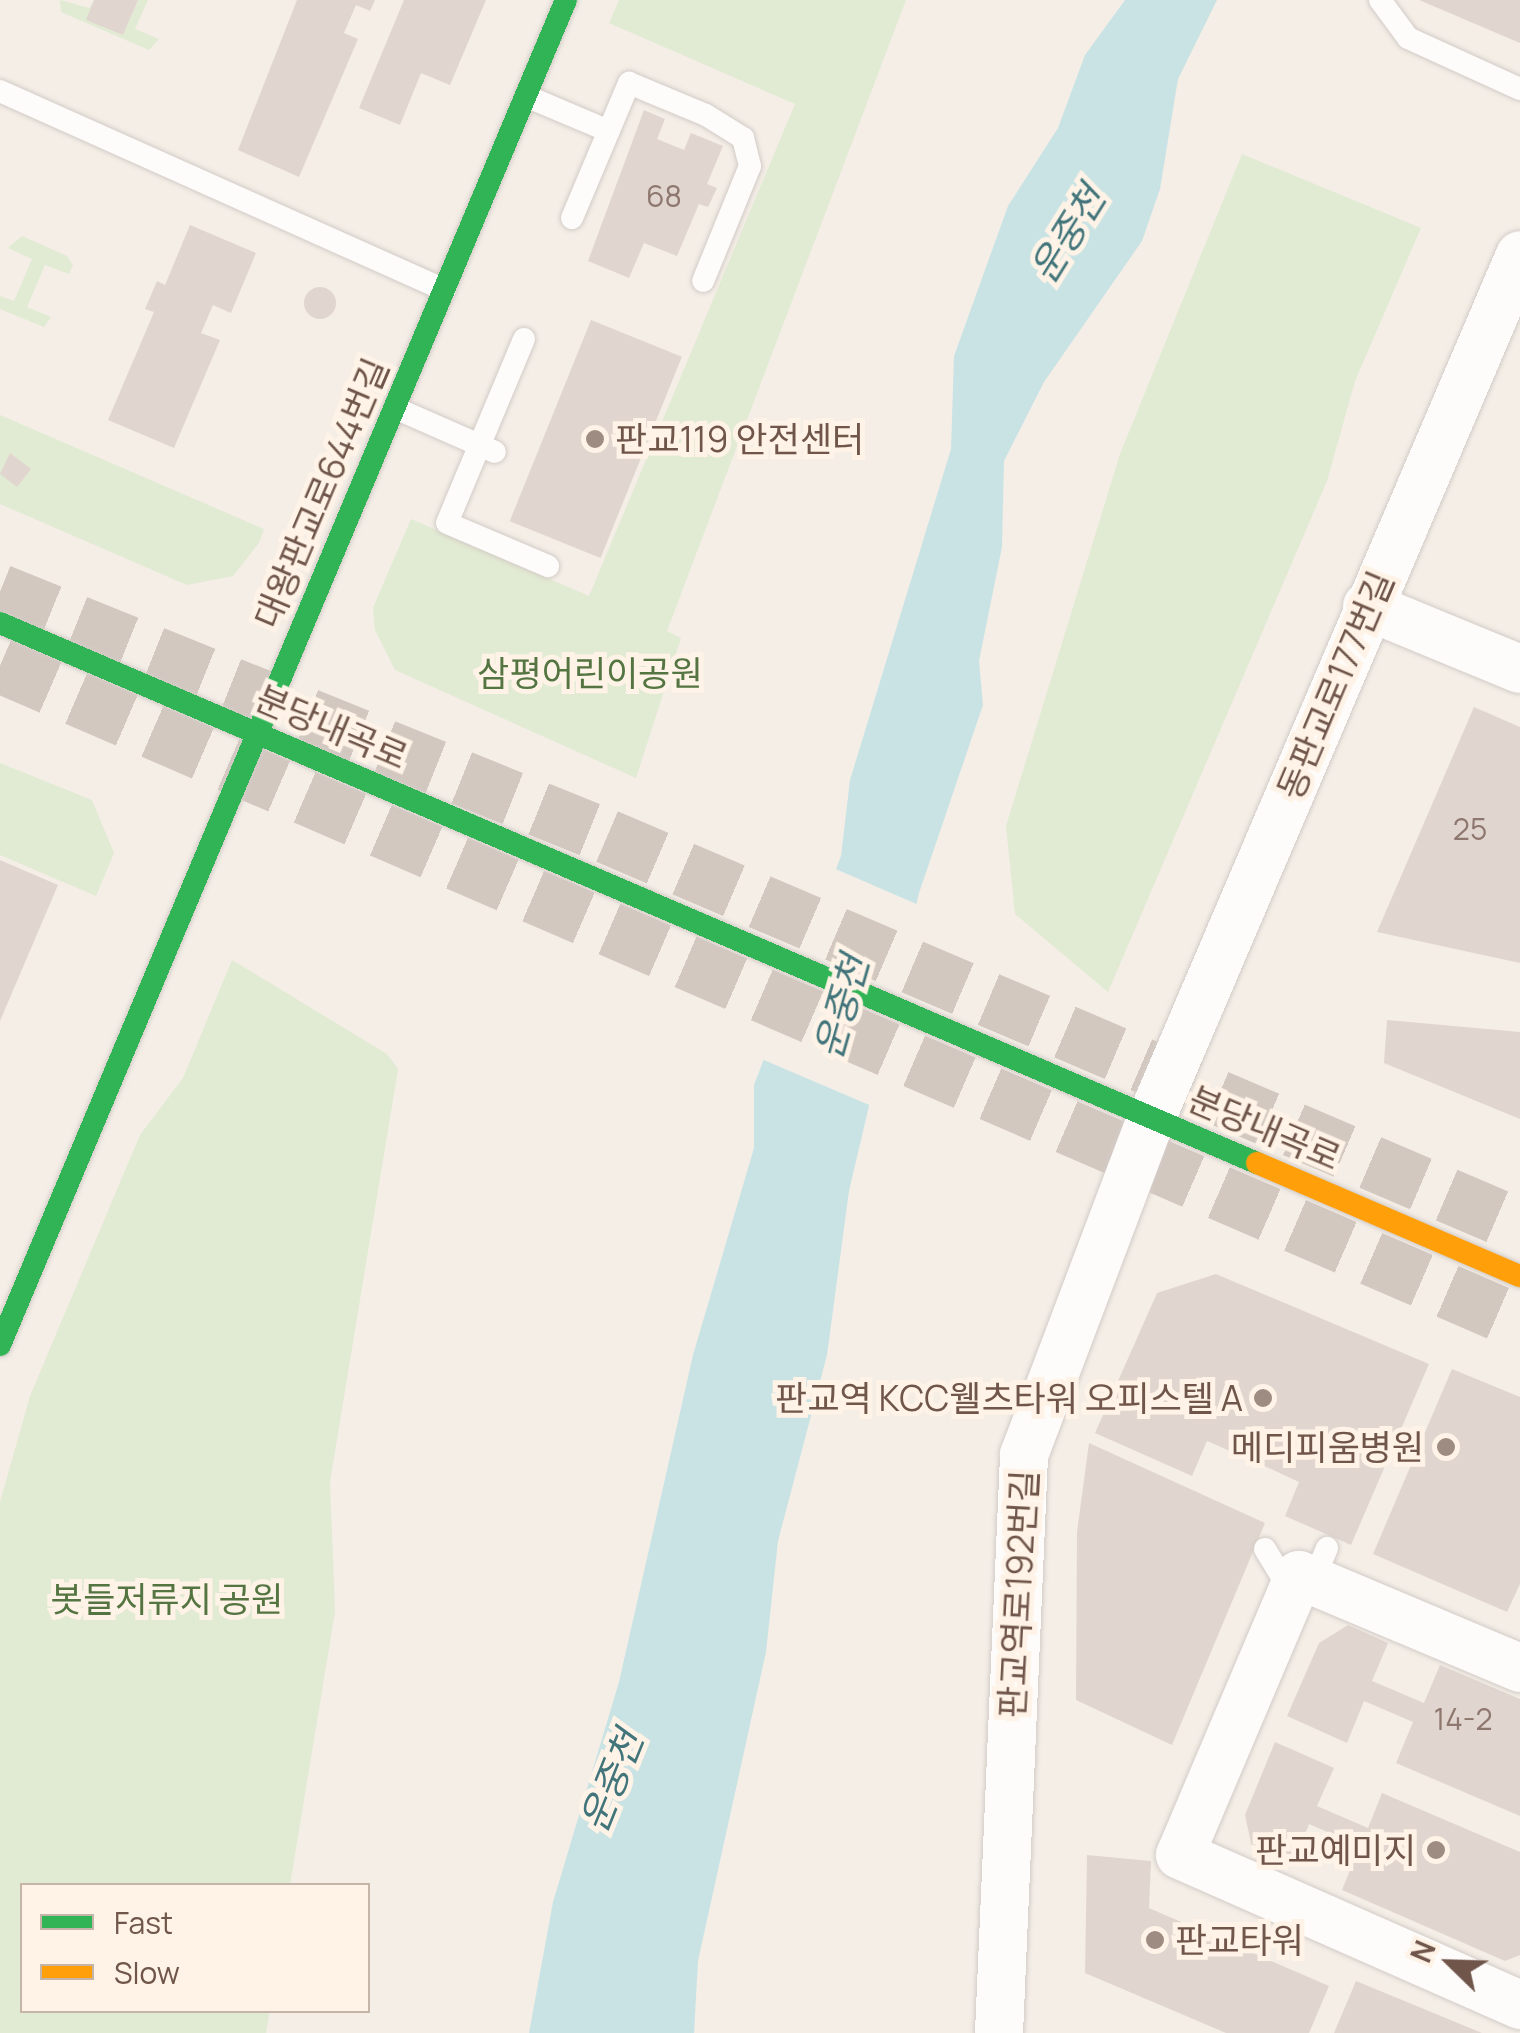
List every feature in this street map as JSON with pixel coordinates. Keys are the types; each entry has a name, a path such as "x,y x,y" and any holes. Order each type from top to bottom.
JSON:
{"main road":[{"name":"대왕판교로644번길","path":"0,1344 11,1292 256,734 566,0"},
{"name":"분당내곡로","path":"0,623 1520,1276"}],"street":[{"name":"동판교로177번길","path":"1152,1117 1520,255"},
{"path":"1367,606 1520,668"},
{"name":"판교역로192번길","path":"999,2033 1024,1455 1152,1117"},
{"path":"1520,1668 1310,1574 1180,1854 1520,2005"}],"lane":[{"path":"1380,0 1408,38 1520,89"},
{"path":"572,218 629,83 729,126 749,146 748,176 703,281"},
{"path":"0,91 445,290"},
{"path":"526,96 609,131"},
{"path":"524,339 487,448 447,523 548,566"},
{"path":"395,408 487,448"},
{"path":"1265,1548 1310,1574"}],"green space":[{"path":"60,0 89,8 94,0 87,20 123,35 138,0 148,0 135,29 159,39 149,50 61,12"},
{"name":"삼평어린이공원","path":"619,0 906,0 667,631 681,638 636,778 395,670 375,630 373,608 411,519 589,596 795,104 609,23"},
{"path":"1242,154 1421,228 1355,381 1327,481 1108,992 1015,914 1006,826 1120,454"},
{"path":"22,236 67,256 73,265 69,274 45,265 27,307 51,317 44,327 0,309 0,296 14,301 32,259 8,248"},
{"path":"0,415 264,529 259,543 233,576 187,585 0,504"},
{"path":"0,763 92,800 114,853 96,896 0,855"},
{"name":"봇들저류지 공원","path":"232,960 387,1054 398,1069 330,1482 335,1612 290,1883 20,1883 20,2013 270,2013 266,2033 0,2033 0,1502 30,1396 140,1135 183,1078"}],"water":[{"name":"운중천","path":"1125,0 1217,0 1178,79 1160,189 1142,241 1044,382 1004,461 1002,547 979,661 983,705 919,893 849,1191 827,1355 778,1541 766,1652 698,1961 694,2033 529,2033 553,1902 619,1682 693,1355 754,1148 754,1085 841,856 850,780 951,449 954,356 1008,206 1058,128 1085,55"}],"pier":[{"path":"831,867 921,906 874,1107 759,1058"}],"building":[{"path":"94,0 138,0 123,35 86,20"},
{"path":"297,0 375,0 370,11 356,5 344,33 358,39 299,177 238,150"},
{"path":"404,0 486,0 450,85 421,73 400,125 359,108"},
{"path":"1419,0 1520,0 1520,43"},
{"path":"644,110 665,119 657,139 684,150 691,133 723,146 707,184 717,188 708,207 699,204 677,256 644,243 629,278 588,261"},
{"path":"190,225 256,253 231,313 213,305 201,333 220,340 174,448 108,420 154,312 145,309 157,281 165,285"},
{"path":"320,287 331,292 336,303 331,314 320,319 309,314 304,303 309,292"},
{"name":"판교119 안전센터","path":"591,320 682,357 601,558 510,521"},
{"path":"10,453 31,469 17,487 0,474"},
{"path":"1474,707 1520,727 1520,963 1377,932"},
{"path":"0,860 58,885 0,1021"},
{"path":"1387,1020 1520,1032 1520,1119 1384,1063"},
{"name":"판교역 KCC웰츠타워 오피스텔 A","path":"1216,1274 1429,1364 1351,1545 1285,1516 1299,1482 1260,1464 1207,1441 1192,1476 1095,1433 1157,1293"},
{"path":"1452,1369 1520,1397 1520,1584 1507,1612 1373,1554"},
{"path":"1089,1443 1265,1523 1172,1745 1076,1700 1077,1532"},
{"path":"1348,1625 1388,1643 1372,1681 1424,1703 1440,1665 1520,1699 1520,1816 1396,1763 1413,1722 1364,1701 1347,1743 1287,1716 1319,1643"},
{"name":"판교예미지","path":"1275,1742 1334,1768 1317,1806 1368,1828 1382,1793 1520,1852 1520,1955 1505,1961 1342,1890 1360,1846 1309,1824 1293,1866 1252,1848 1245,1815"},
{"name":"판교타워","path":"1087,1855 1151,1861 1149,1908 1329,1986 1309,2033 1226,2033 1085,1973"},
{"path":"1356,1981 1482,2033 1334,2033"}],"tunnel":[{"path":"0,591 607,836 1520,1226"},
{"path":"0,665 1520,1322"}],"traffic: fast":[{"path":"0,1345 566,0"},
{"path":"0,623 1257,1163"}],"traffic: slow":[{"path":"1257,1163 1520,1276"}],"place":[{"name":"판교119 안전센터","path":"595,439"},
{"name":"판교역 KCC웰츠타워 오피스텔 A","path":"1263,1398"},
{"name":"메디피움병원","path":"1446,1447"},
{"name":"판교예미지","path":"1436,1850"},
{"name":"판교타워","path":"1155,1940"}]}
